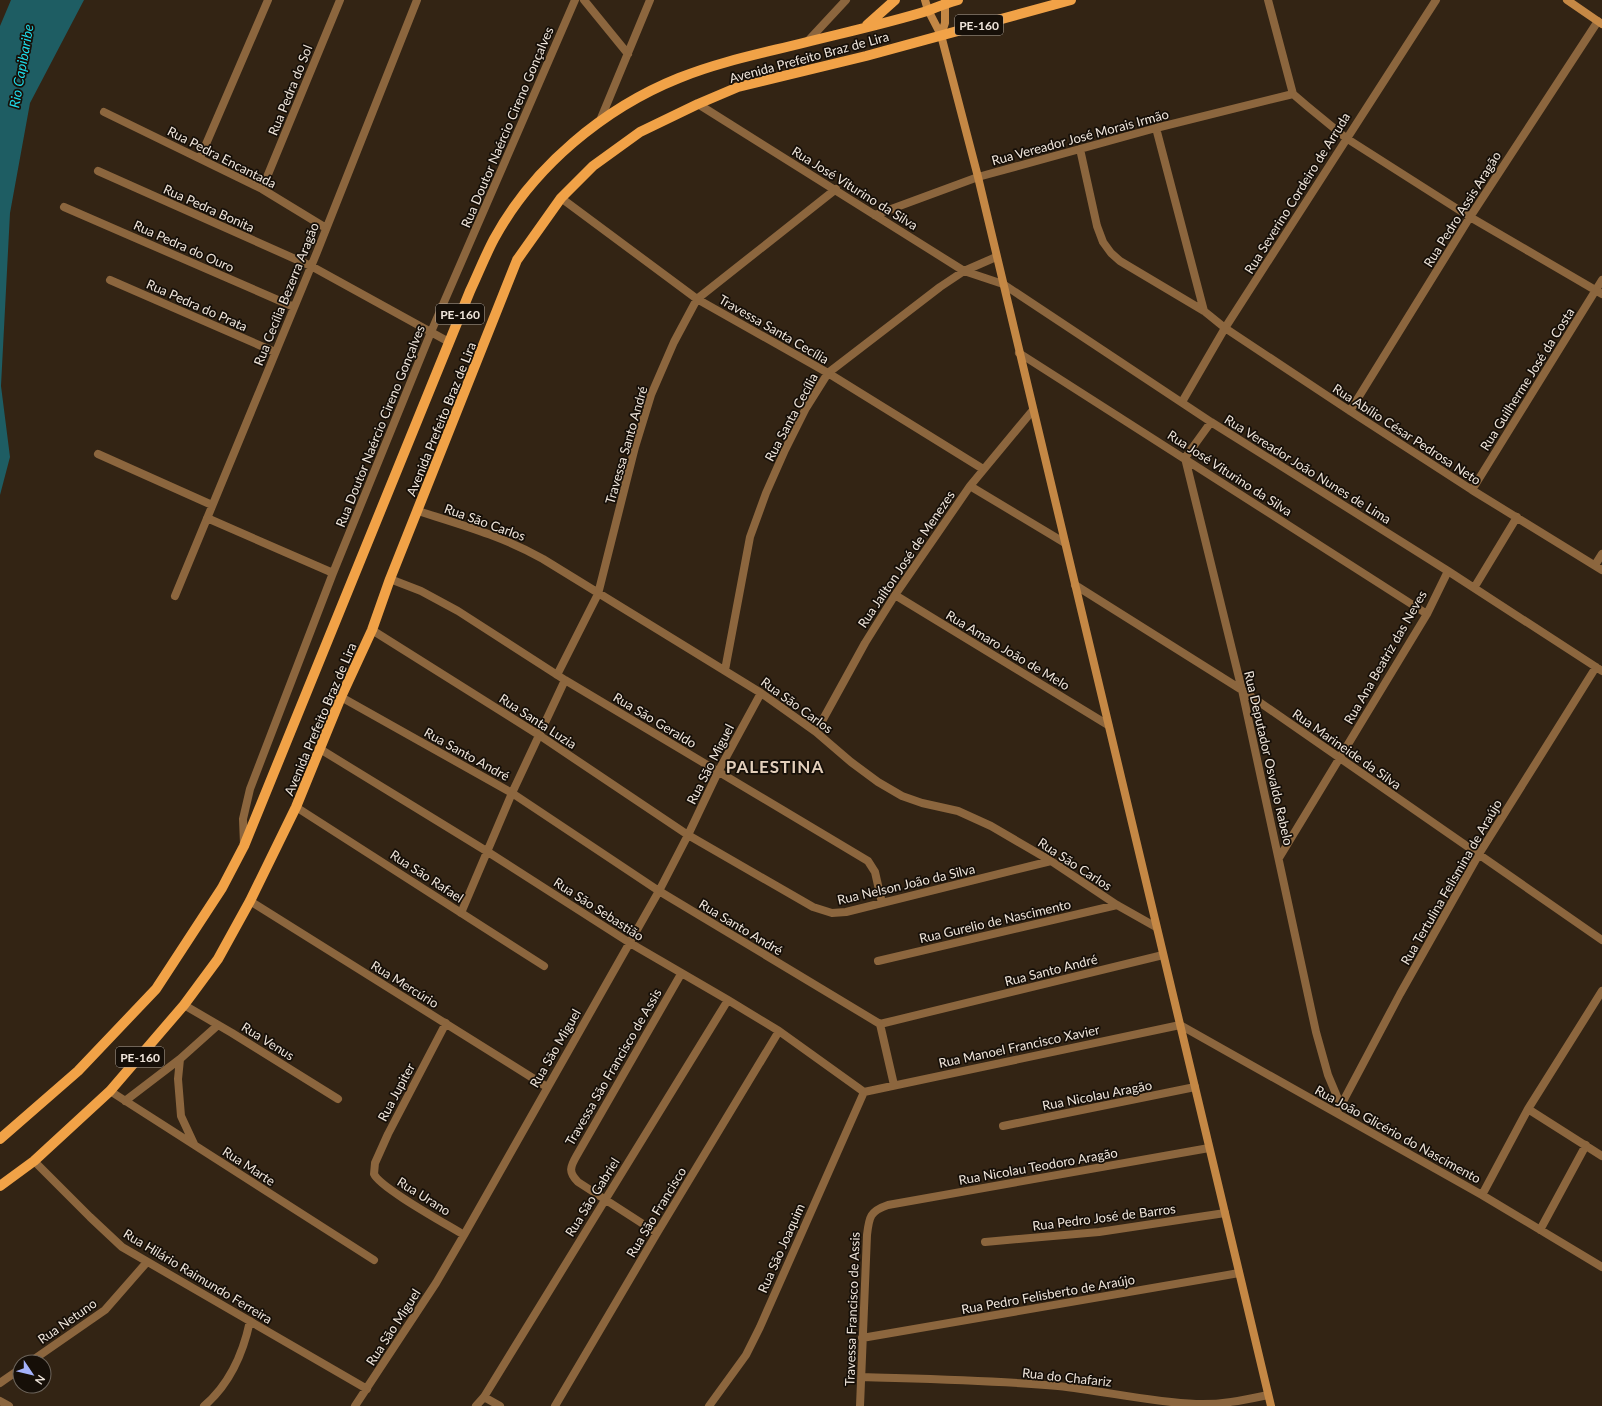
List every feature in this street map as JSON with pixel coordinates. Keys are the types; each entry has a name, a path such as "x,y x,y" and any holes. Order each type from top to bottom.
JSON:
{"main road":[{"path":"863,28 895,0"},
{"name":"Avenida Prefeito Braz de Lira","path":"0,1139 41,1106 78,1071 156,989 222,888 244,846 470,291 494,239 522,196 558,156 599,123 638,96 680,78 736,59 863,28 928,10 946,2 958,0"},
{"name":"Avenida Prefeito Braz de Lira","path":"250,901 296,807 341,697 372,630 390,580 517,260 561,198 593,166 640,132 698,104 738,87 866,56 1071,0"},
{"name":"PE-160","path":"0,1186 34,1161 110,1091 184,1005 218,959 250,901"}],"street":[{"path":"200,158 268,0"},
{"name":"Rua Pedra do Sol","path":"262,189 340,0"},
{"name":"Rua Cecília Bezerra Aragão","path":"174,596 311,266 417,0"},
{"name":"Rua Doutor Naércio Cireno Gonçalves","path":"244,846 243,819 245,805 250,789 333,573 432,332 575,0"},
{"path":"584,0 628,54"},
{"path":"599,123 650,0"},
{"path":"807,42 846,0"},
{"path":"925,0 928,10 941,35 978,177 1271,1406"},
{"path":"1268,0 1294,94 1346,138 1470,218 1599,292"},
{"name":"Rua Severino Cordeiro de Arruda","path":"1182,402 1225,328 1436,0"},
{"path":"1567,0 1600,22"},
{"path":"941,35 945,23 946,2"},
{"name":"Rua Pedro Assis Aragão","path":"1350,411 1470,218 1600,22"},
{"name":"Rua Vereador José Morais Irmão","path":"876,215 978,177 1156,128 1294,94"},
{"name":"Rua José Viturino da Silva","path":"698,104 964,271 1003,284"},
{"name":"Rua Pedra Encantada","path":"104,112 262,189 326,228"},
{"path":"1156,128 1204,311"},
{"name":"Rua Abílio César Pedrosa Neto","path":"1080,149 1098,226 1103,242 1111,253 1136,272 1204,311 1225,328 1472,490 1598,567"},
{"name":"Rua Pedra Bonita","path":"98,171 311,266 449,342"},
{"name":"Travessa Santo André","path":"557,675 598,594 635,447 651,395 674,342 697,299 836,190"},
{"name":"Travessa Santa Cecília","path":"561,198 697,299 828,373 983,469"},
{"name":"Rua Pedra do Ouro","path":"64,207 294,307"},
{"name":"Rua Santa Cecília","path":"725,670 750,537 766,493 785,450 806,408 828,373 940,286 964,271 996,256"},
{"name":"Rua Pedra do Prata","path":"110,280 275,352"},
{"name":"Rua Guilherme José da Costa","path":"1472,490 1599,292 1602,280"},
{"name":"Rua Vereador João Nunes de Lima","path":"1003,284 1211,422 1448,571 1599,669"},
{"name":"Rua José Viturino da Silva","path":"1019,353 1427,614"},
{"name":"Rua Jaílton José de Menezes","path":"816,732 865,643 895,595 970,486 1033,410"},
{"path":"1185,458 1211,422"},
{"path":"98,454 212,505"},
{"name":"Rua Deputador Osvaldo Rabelo","path":"1185,458 1242,690 1316,1032 1338,1110"},
{"path":"970,486 1065,543"},
{"name":"Rua São Carlos","path":"418,511 496,536 543,559 761,693 816,732 867,774 902,796 973,817 1051,861 1117,905 1156,927"},
{"path":"1474,588 1516,517"},
{"path":"207,518 333,573"},
{"path":"1598,567 1602,554"},
{"name":"Rua Ana Beatriz das Neves","path":"1279,858 1427,614 1448,571"},
{"name":"Rua São Geraldo","path":"390,580 421,591 458,611 565,680 868,861 875,872 882,903"},
{"name":"Rua Marineide da Silva","path":"1075,585 1242,690 1339,759 1602,940"},
{"name":"Rua Amaro João de Melo","path":"895,595 1108,725"},
{"name":"Rua Santa Luzia","path":"372,630 539,735 688,835"},
{"name":"Rua Tertulina Felismina de Araújo","path":"1338,1110 1400,994 1479,854 1599,669"},
{"path":"461,913 512,793 565,680"},
{"name":"Rua São Miguel","path":"355,1406 436,1283 630,944 659,892 718,772 761,693"},
{"name":"Rua Santo André","path":"341,697 512,793 659,892 880,1024 1163,955"},
{"name":"Rua São Sebastião","path":"320,749 488,852 630,944 779,1031 864,1092"},
{"name":"Rua São Rafael","path":"296,807 544,966"},
{"name":"Rua Nelson João da Silva","path":"688,835 799,900 823,911 832,913 846,912 1051,861"},
{"name":"Rua Mercúrio","path":"250,901 547,1087"},
{"name":"Rua Gurelio de Nascimento","path":"878,961 1117,905"},
{"name":"Travessa São Francisco de Assis","path":"604,1199 578,1182 571,1174 571,1169 577,1155 681,974"},
{"path":"1482,1195 1528,1109 1602,991"},
{"name":"Rua São Gabriel","path":"476,1406 484,1396 728,1000"},
{"name":"Rua Venus","path":"184,1005 338,1100"},
{"name":"Rua Jupiter","path":"374,1174 375,1163 388,1134 446,1023"},
{"path":"880,1024 894,1085"},
{"path":"125,1102 180,1059 218,1025"},
{"name":"Rua João Glicério do Nascimento","path":"1180,1025 1338,1110 1602,1267"},
{"name":"Rua Manoel Francisco Xavier","path":"864,1092 1180,1025"},
{"name":"Rua São Francisco","path":"555,1406 779,1031"},
{"path":"180,1059 178,1079 181,1116 194,1145"},
{"name":"Rua Nicolau Aragão","path":"1003,1126 1195,1087"},
{"name":"Rua Marte","path":"110,1091 374,1260"},
{"name":"Rua São Joaquim","path":"709,1406 746,1355 760,1327 864,1092"},
{"path":"1528,1109 1602,1156"},
{"path":"1540,1230 1586,1145"},
{"name":"Rua Nicolau Teodoro Aragão","path":"872,1213 879,1208 888,1205 1209,1148"},
{"name":"Rua Hilário Raimundo Ferreira","path":"34,1161 104,1231 122,1246 147,1262 367,1389"},
{"name":"Rua Urano","path":"374,1174 379,1181 398,1194 464,1235"},
{"path":"604,1199 657,1233"},
{"name":"Travessa Francisco de Assis","path":"860,1406 867,1235 869,1220 872,1213"},
{"name":"Rua Pedro José de Barros","path":"985,1242 1099,1232 1225,1213"},
{"name":"Rua Netuno","path":"42,1354 105,1310 147,1262"},
{"name":"Rua Pedro Felisberto de Araújo","path":"862,1338 1239,1273"},
{"path":"204,1406 226,1382 232,1372 246,1341 250,1321"},
{"path":"0,1383 12,1375"},
{"name":"Rua do Chafariz","path":"862,1377 1053,1386 1166,1402 1197,1404 1234,1402 1268,1395"},
{"path":"484,1396 500,1406"},
{"path":"0,1401 9,1406"}],"water":[{"name":"Rio Capibaribe","path":"11,0 84,0 30,103 10,213 1,386 10,457 0,495 0,26"}],"district":[{"name":"PALESTINA","path":"775,766"}]}
